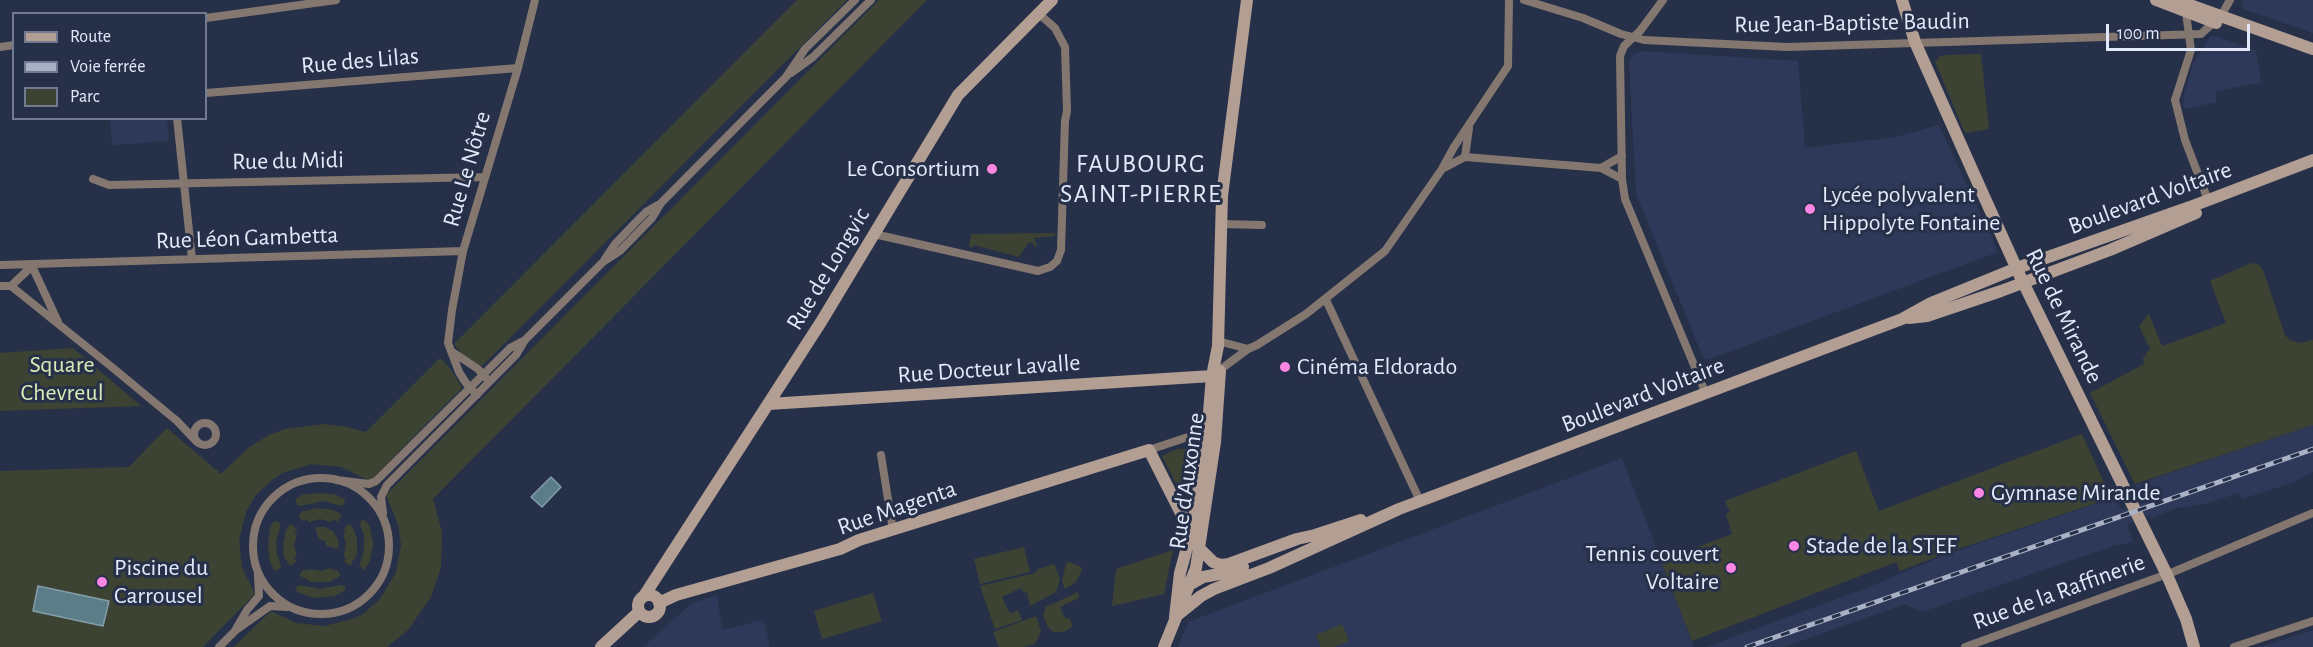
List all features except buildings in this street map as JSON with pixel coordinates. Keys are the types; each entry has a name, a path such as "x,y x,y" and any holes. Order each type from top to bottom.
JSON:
{"street":[{"path":"207,18 336,0"},
{"name":"Rue Le Nôtre","path":"473,391 459,372 448,343 452,310 463,251 518,68 535,0"},
{"path":"236,630 247,609 259,596 253,545 261,513 275,496 283,489 303,480 325,478 369,484 376,481 487,378 510,348 525,340 603,262 615,244 646,212 661,203 786,77 806,50 855,0"},
{"path":"786,77 813,57 871,0"},
{"name":"Rue de Longvic","path":"644,596 769,404 958,95 1052,0"},
{"name":"Rue d'Auxonne","path":"1164,647 1175,617 1194,578 1199,548 1207,436 1218,344 1222,196 1247,0"},
{"path":"1216,373 1248,349 1326,300 1385,251 1442,169 1461,135 1508,66 1509,0"},
{"name":"Rue Jean-Baptiste Baudin","path":"1524,0 1583,18 1633,38 1673,42 1787,47 2188,35"},
{"path":"1663,0 1624,46 1619,66 1622,179 1625,199 1706,394"},
{"name":"Rue de Mirande","path":"1902,0 1915,42 2023,282 2167,575 2186,619 2194,647"},
{"path":"2156,0 2186,13 2218,19 2313,49"},
{"path":"2176,0 2218,19"},
{"path":"2188,35 2201,34 2218,19 2230,0"},
{"path":"2186,13 2191,50 2175,100 2185,140 2208,200"},
{"path":"874,234 1038,271 1050,267 1057,261 1061,250 1067,111 1065,47 1055,28 1039,14"},
{"name":"Rue des Lilas","path":"207,93 518,68"},
{"path":"177,120 192,259"},
{"path":"1465,157 1470,122"},
{"path":"1601,168 1622,156"},
{"path":"1442,169 1465,157 1601,168 1622,179"},
{"name":"Boulevard Voltaire","path":"1175,617 1201,596 1214,589 1269,568 1400,509 1902,319 1931,303 2017,268 2313,160"},
{"name":"Boulevard Voltaire","path":"1902,319 1927,316 2110,250 2190,215 2313,167"},
{"name":"Rue du Midi","path":"93,179 109,185 484,177"},
{"path":"1222,224 1263,225"},
{"name":"Rue Léon Gambetta","path":"0,265 32,266 463,251"},
{"path":"11,286 32,266 59,325"},
{"path":"0,286 11,286 177,421 197,442"},
{"path":"1326,300 1420,501"},
{"path":"1218,344 1248,349"},
{"path":"451,350 487,378"},
{"name":"Rue d'Auxonne","path":"1175,617 1177,594 1191,533 1202,499 1218,400 1216,373"},
{"name":"Rue Docteur Lavalle","path":"769,404 1216,373"},
{"path":"219,647 236,630 270,606 305,612 330,613 354,605 364,598 380,579 388,554 381,502 384,490 473,391"},
{"path":"1191,533 1149,450 1188,437 1207,436"},
{"name":"Rue Magenta","path":"658,602 840,549 859,540 1149,450"},
{"path":"881,455 893,531"},
{"path":"336,480 346,483 368,497 379,512 386,529"},
{"path":"1172,493 1187,501 1202,499"},
{"name":"Boulevard Voltaire","path":"1177,594 1194,578 1225,573 1259,562 1315,536 1389,509 1400,509"},
{"name":"Rue de la Raffinerie","path":"1965,647 2167,575 2313,513"},
{"name":"Boulevard Voltaire","path":"1199,548 1213,562 1221,565 1297,539 1315,536"},
{"path":"1187,552 1194,578 1214,589"},
{"path":"254,556 260,577 273,594 287,604 305,612"},
{"path":"657,574 660,577 658,602 657,613 645,616 639,612 638,604 644,596 652,596 658,602"},
{"path":"601,647 639,612"},
{"path":"2234,647 2313,621"}],"shaded area":[{"path":"2242,0 2313,0 2313,33 2243,9"},
{"path":"2215,36 2256,50 2261,83 2215,91 2217,102 2184,109 2183,98 2193,64 2210,37"},
{"name":"Lycée polyvalent Hippolyte Fontaine","path":"1641,51 1798,61 1805,148 1896,137 1939,125 1998,252 1707,360 1703,357 1636,194 1629,62 1633,55"},
{"path":"110,120 167,120 169,141 112,145"},
{"path":"2313,425 2313,472 2294,482 2242,499 2239,493 2204,504 2176,508 2151,519 2150,515 2127,524 2133,542 2113,546 1922,612 1905,604 1784,647 1706,647 1867,588 1950,553 2110,499 2115,500 2122,510 2143,503 2135,485"},
{"path":"1622,458 1694,647 1178,647 1188,622"},
{"path":"551,477 561,487 542,507 531,497"},
{"path":"38,586 109,601 103,626 33,611"},
{"path":"717,595 722,630 764,620 770,647 643,647 692,603"},
{"path":"2313,630 2313,647 2260,647"}],"green space":[{"path":"797,0 847,0 483,365 479,366 462,354 454,344"},
{"path":"879,0 927,0 433,499 442,532 441,568 431,597 408,630 387,647 234,647 271,611 296,623 324,626 353,619 363,614 380,599 396,572 401,545 398,524 386,495"},
{"path":"1981,54 1989,129 1965,133 1935,62 1940,56"},
{"path":"1055,233 1055,236 1034,238 1037,245 1035,247 1032,242 1028,243 1019,257 974,245 974,247 969,247 971,234"},
{"path":"2251,263 2259,265 2263,270 2285,335 2290,340 2299,343 2313,340 2313,425 2135,484 2090,393 2144,364 2143,358 2150,349 2139,326 2149,314 2162,346 2226,323 2210,281"},
{"name":"Square Chevreul","path":"73,348 141,406 0,411 0,353"},
{"path":"440,358 450,368 462,388 372,479 368,480 341,467 312,464 285,472 273,479 255,496 246,512 239,540 242,567 255,594 203,647 0,647 0,471 129,467 167,428 221,474 248,448 269,435 285,429 324,424 366,432"},
{"name":"Stade de la STEF","path":"2082,434 2108,491 2103,493 2105,500 1949,552 1900,571 1896,562 1692,641 1661,561 1732,534 1726,514 1730,512 1725,501 1856,451 1879,511"},
{"path":"1197,448 1190,494 1182,495 1162,456 1177,449"},
{"path":"320,493 337,495 344,499 345,503 342,506 323,501 300,506 296,504 296,499 302,495"},
{"path":"317,508 333,510 341,516 337,522 334,519 331,522 320,519 309,522 306,519 304,522 299,517 301,512"},
{"path":"362,520 366,521 370,527 373,544 370,561 364,570 360,566 364,548 364,535 360,524"},
{"path":"277,521 281,524 276,541 281,567 277,571 273,569 270,561 268,546 270,529 273,522"},
{"path":"291,524 297,529 294,531 297,534 294,546 297,556 294,559 297,561 290,566 284,557 283,545 286,530"},
{"path":"348,524 352,525 357,539 357,554 350,566 344,561 346,544 343,534"},
{"path":"315,527 325,527 333,531 338,539 339,549 327,546 325,541 319,539"},
{"path":"1024,547 1030,572 980,584 974,559"},
{"path":"1173,550 1164,594 1112,606 1116,569"},
{"path":"1070,562 1081,567 1082,570 1076,582 1065,589 1062,581 1066,563"},
{"path":"1054,564 1060,578 1056,592 1030,606 1027,592 1024,593 1021,588 1002,597 1010,614 1018,610 1022,620 995,629 980,586 1035,573 1038,569"},
{"path":"331,568 334,571 336,569 341,575 330,582 311,582 299,575 304,569 321,571"},
{"path":"299,585 320,589 341,585 345,587 345,590 335,596 315,598 297,592 295,588"},
{"path":"1078,592 1079,598 1060,607 1065,618 1070,619 1071,628 1063,632 1053,632 1043,616 1046,607"},
{"path":"873,593 882,621 822,639 814,611"},
{"path":"1036,616 1041,631 1035,644 1024,647 999,647 993,632"},
{"path":"1342,624 1349,641 1334,647 1321,647 1316,635"}],"railway":[{"path":"1747,647 2313,449"}],"place":[{"name":"Le Consortium","path":"992,169"},
{"name":"Lycée polyvalent Hippolyte Fontaine","path":"1810,209"},
{"name":"Cinéma Eldorado","path":"1285,367"},
{"name":"Gymnase Mirande","path":"1979,493"},
{"name":"Stade de la STEF","path":"1794,546"},
{"name":"Tennis couvert Voltaire","path":"1731,568"},
{"name":"Piscine du Carrousel","path":"102,582"}],"district":[{"name":"FAUBOURG SAINT-PIERRE","path":"1141,179"}]}
